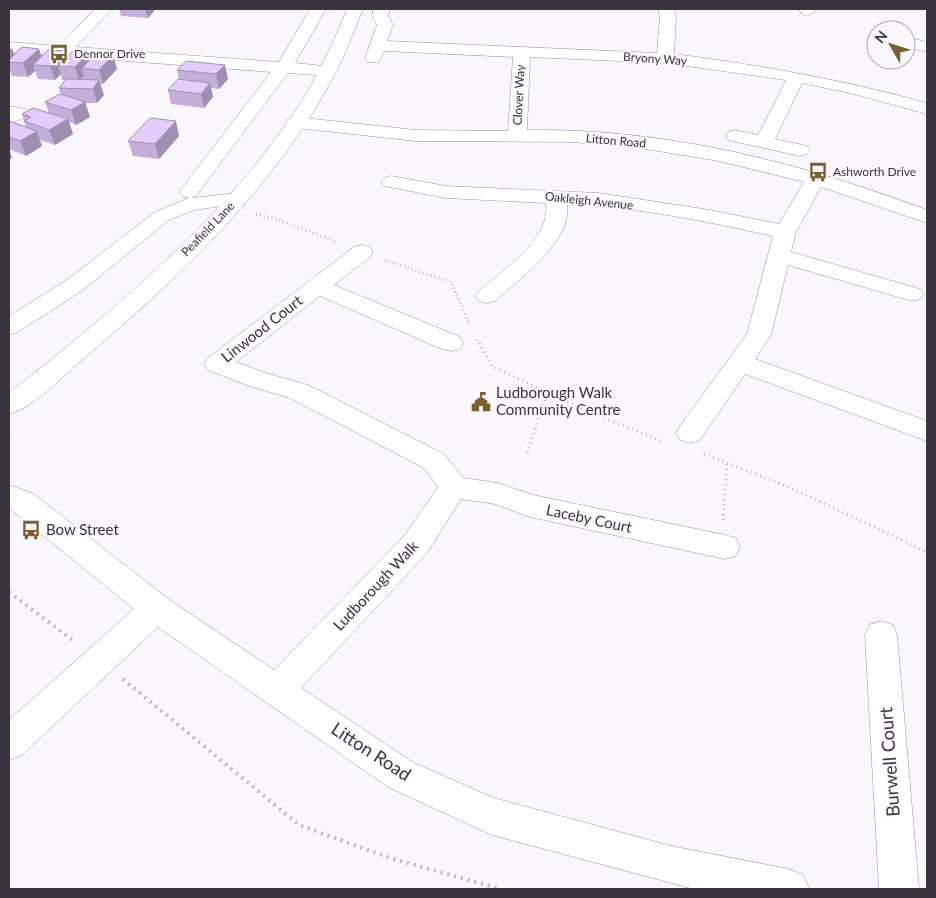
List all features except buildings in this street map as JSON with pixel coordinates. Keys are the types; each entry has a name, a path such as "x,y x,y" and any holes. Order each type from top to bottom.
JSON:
{"street":[{"path":"64,50 104,9"},
{"path":"189,192 283,68 318,9"},
{"name":"Peafield Lane","path":"9,405 99,333 158,280 233,204 296,123 344,41 355,9"},
{"path":"665,58 668,17 666,9"},
{"name":"Bryony Way","path":"383,17 375,52 665,58 745,68 796,77 857,89 927,109"},
{"path":"9,47 328,70"},
{"name":"Clover Way","path":"517,137 522,54"},
{"path":"764,142 796,77"},
{"path":"9,111 20,113 9,119"},
{"name":"Litton Road","path":"296,123 413,136 589,137 650,144 708,153 816,178 927,217"},
{"path":"734,136 800,150"},
{"path":"686,443 759,335 785,232 816,178"},
{"name":"Oakleigh Avenue","path":"392,181 446,192 598,199 710,216 785,232"},
{"path":"487,296 541,245 552,231 558,213 555,196"},
{"path":"9,327 75,285 162,216 190,204 233,204"},
{"name":"Linwood Court","path":"362,252 217,364 258,380 299,391 434,461 454,487"},
{"path":"779,255 889,278 912,294"},
{"path":"482,269 506,277"},
{"name":"Linwood Court","path":"318,286 451,343"},
{"path":"733,372 771,374 927,431"},
{"name":"Laceby Court","path":"454,487 498,494 530,506 724,536"},
{"name":"Ludborough Walk","path":"278,689 416,544 454,487"},
{"name":"Litton Road","path":"9,496 24,502 156,608 401,774 492,816 669,877 789,889"},
{"path":"9,743 101,661 156,608"},
{"name":"Burwell Court","path":"881,635 899,889"}],"path":[{"path":"233,204 362,252 451,282 474,334 492,366 547,393 686,443 827,503 927,552"},
{"path":"527,453 547,393"},
{"path":"724,536 727,461"},
{"path":"9,592 101,661 299,825 390,858 500,889"}],"place":[{"name":"Dennor Drive","path":"59,54"},
{"name":"Ashworth Drive","path":"818,172"},
{"name":"Ludborough Walk Community Centre","path":"481,402"},
{"name":"Bow Street","path":"31,530"}]}
